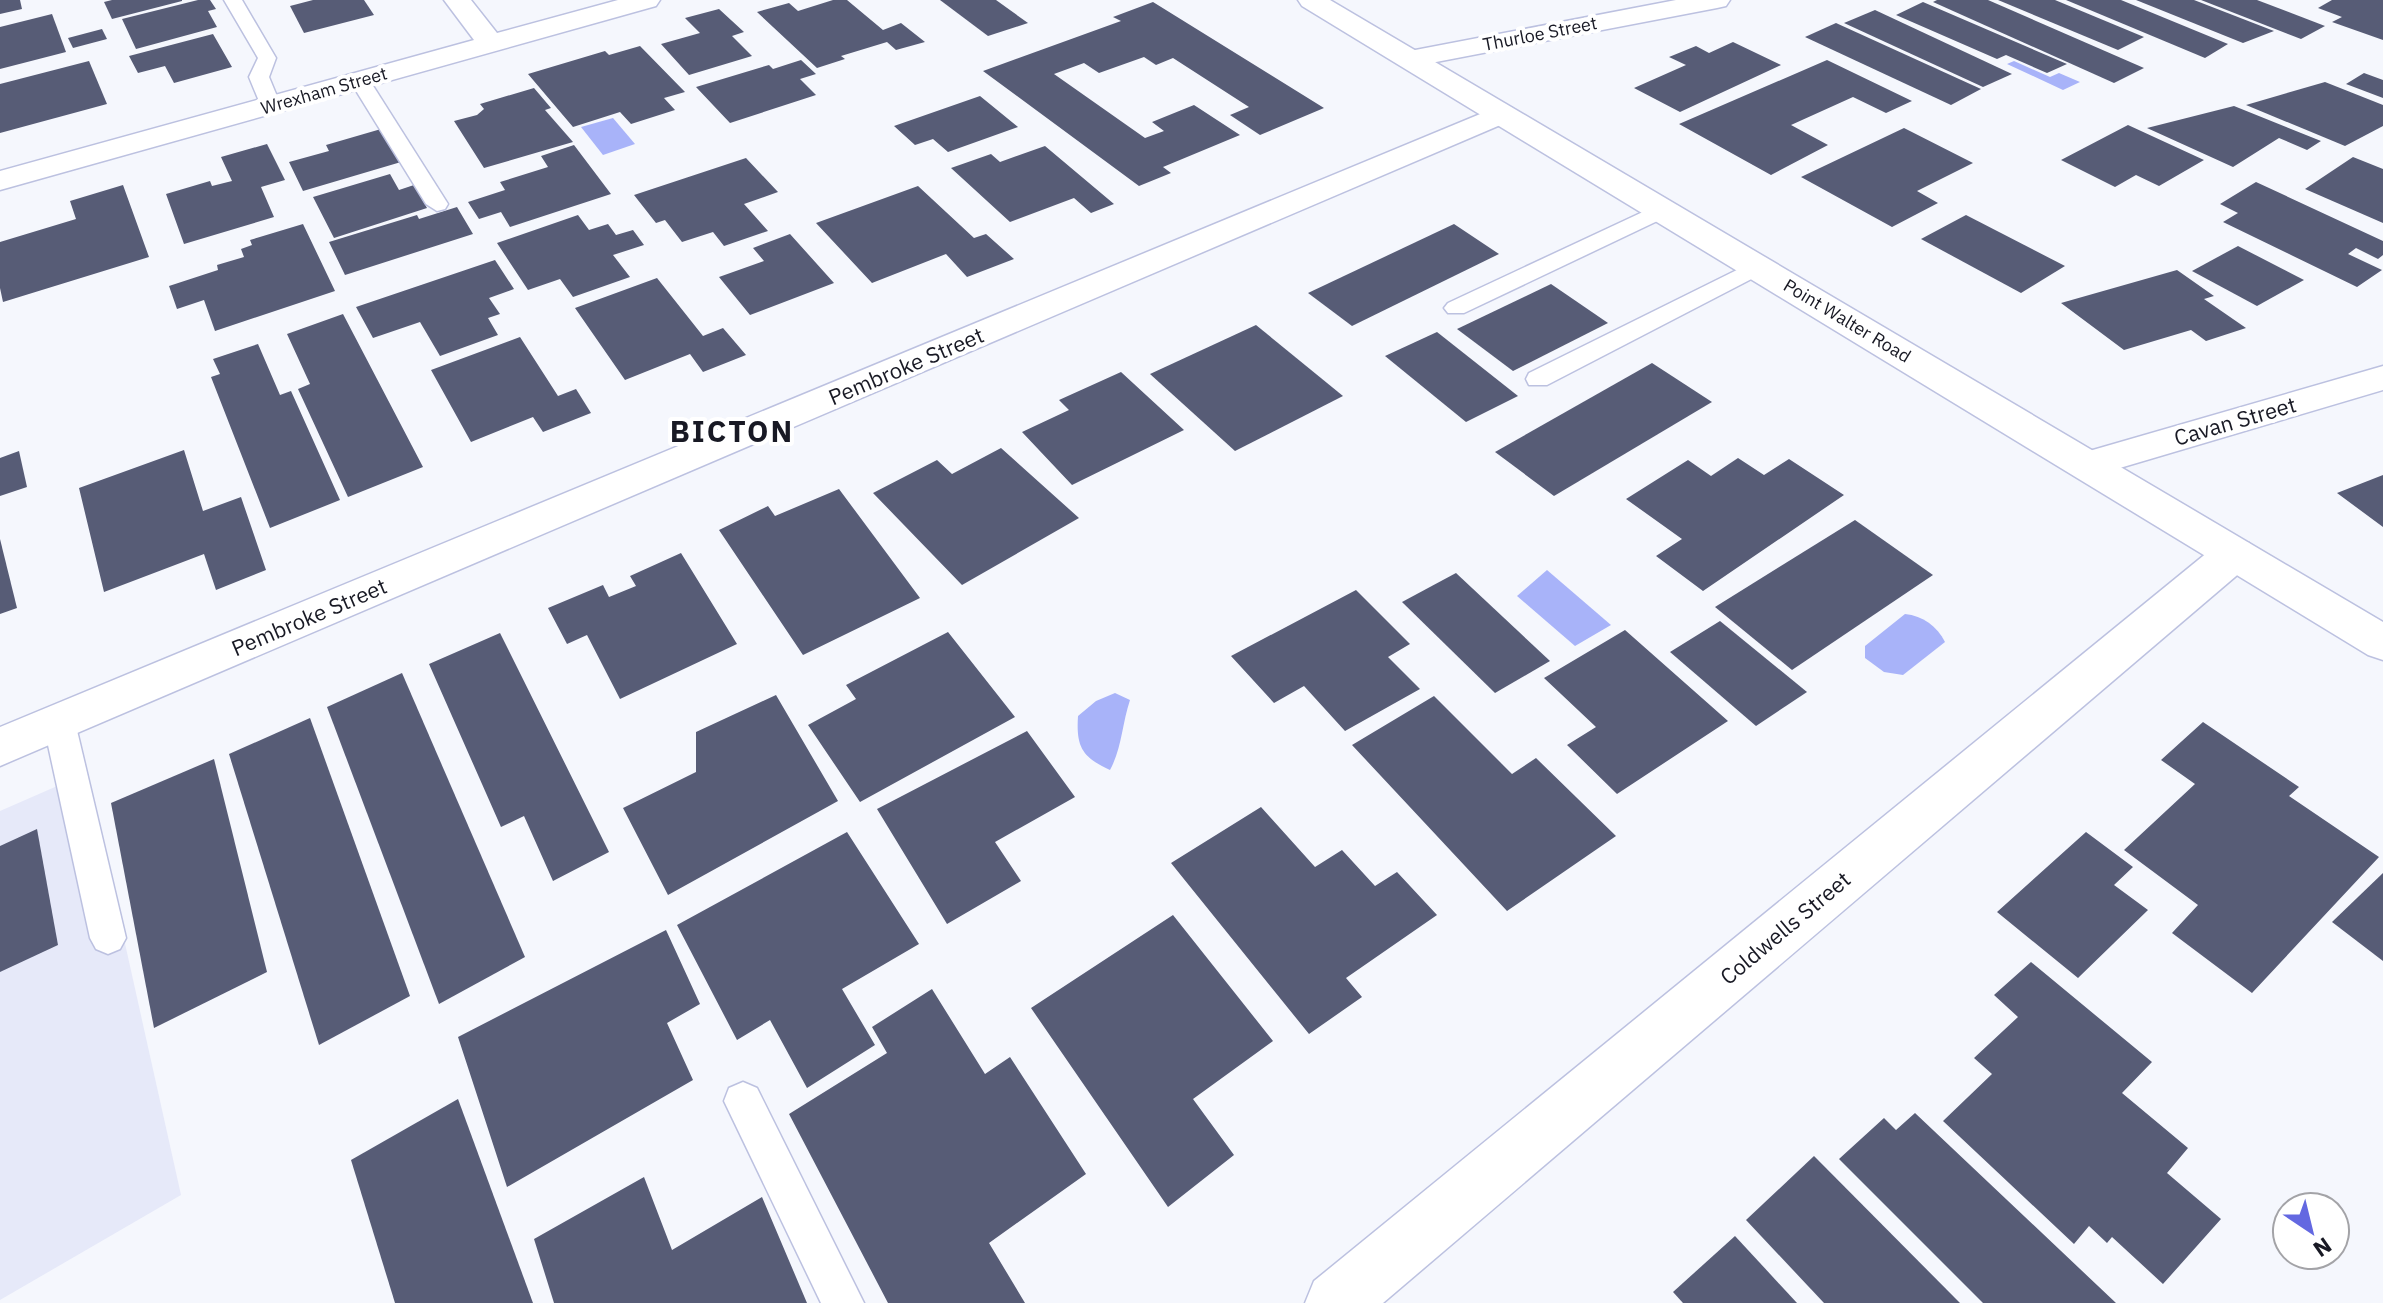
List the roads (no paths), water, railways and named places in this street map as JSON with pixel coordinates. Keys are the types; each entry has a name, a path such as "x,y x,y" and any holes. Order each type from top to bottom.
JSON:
{"street":[{"path":"457,0 491,44"},
{"name":"Wrexham Street","path":"0,181 647,0"},
{"name":"Point Walter Road","path":"1311,0 2383,643"},
{"name":"Thurloe Street","path":"1410,59 1717,0"},
{"name":"Pembroke Street","path":"0,747 1502,114"},
{"name":"Cavan Street","path":"2086,465 2383,378"},
{"name":"Coldwells Street","path":"1336,1303 2234,554"}],"lane":[{"path":"233,0 267,58 259,77 271,106"},
{"path":"360,81 437,204"},
{"path":"1456,308 1662,210"},
{"path":"1538,379 1757,267"},
{"path":"59,722 108,938"},
{"path":"743,1101 843,1303"}],"water":[{"path":"2014,61 2050,77 2059,73 2080,82 2063,90 2007,64"},
{"path":"613,118 635,144 603,155 581,127"},
{"path":"1547,570 1611,625 1575,646 1517,596"},
{"path":"1905,614 1929,623 1945,642 1903,675 1884,672 1865,658 1865,646"},
{"path":"1115,693 1130,700 1110,770 1083,750 1078,736 1078,716 1096,701"}],"district":[{"name":"BICTON","path":"732,432"}]}
